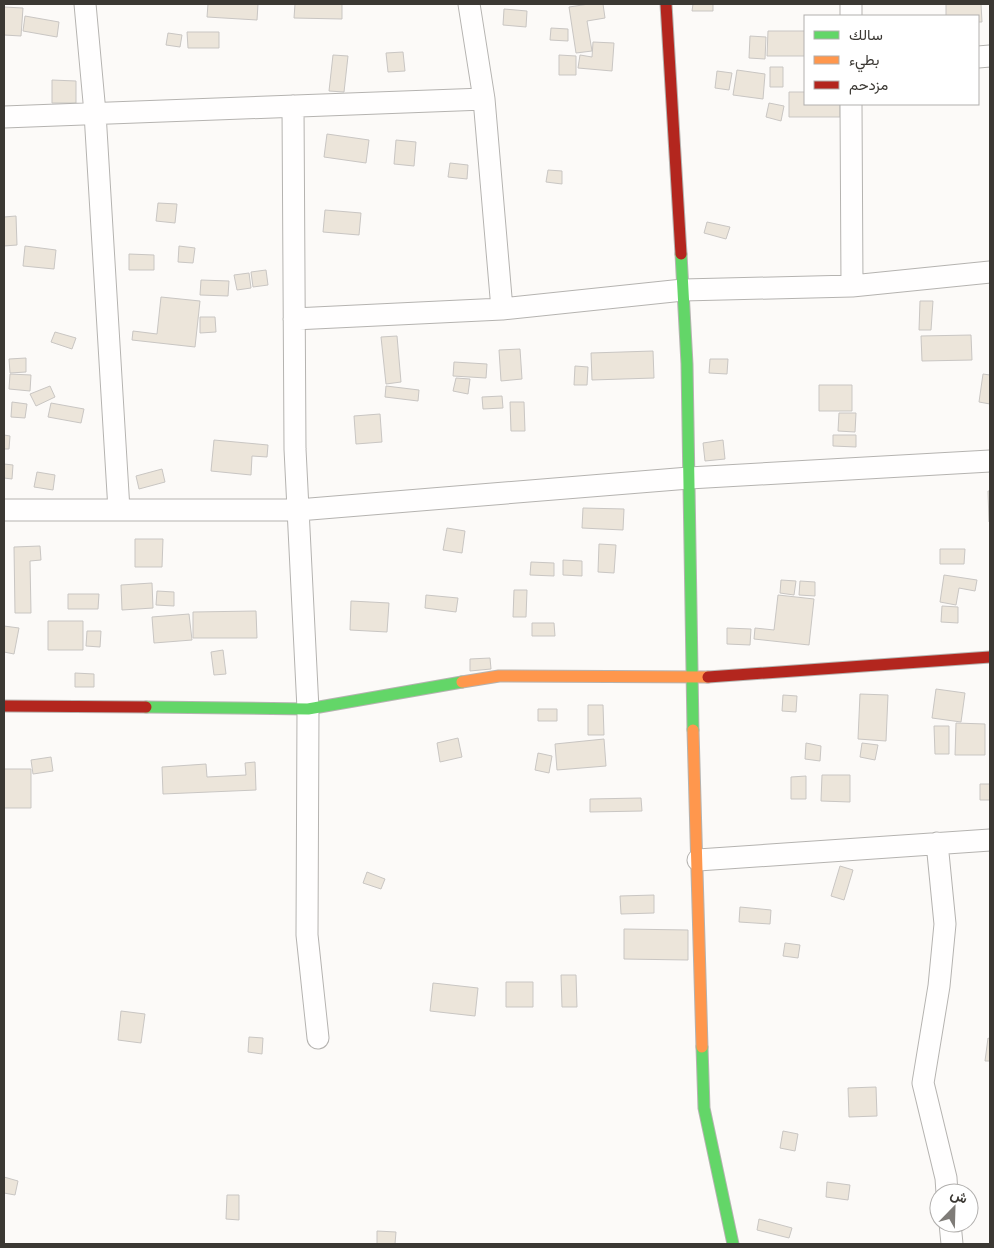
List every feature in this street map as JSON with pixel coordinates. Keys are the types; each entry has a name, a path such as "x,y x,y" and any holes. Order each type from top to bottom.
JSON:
{"street":[{"path":"85,4 95,113 119,510"},
{"path":"469,4 484,99 502,309"},
{"path":"666,4 688,364 692,678 704,1108 733,1244"},
{"path":"4,117 484,99"},
{"path":"852,105 852,286"},
{"path":"293,106 295,449 308,709 307,935 318,1038"},
{"path":"294,319 502,309 683,290 852,286 990,272"},
{"path":"4,510 298,510 689,478 990,460"},
{"path":"4,706 308,709 499,676 692,678 990,657"},
{"path":"698,860 990,840"},
{"path":"937,843 945,924 939,986 923,1083 946,1183"}],"building":[{"path":"208,4 258,4 257,20 207,17"},
{"path":"295,4 342,4 342,19 294,18"},
{"path":"603,4 605,18 587,21 592,51 576,53 569,7"},
{"path":"693,4 713,4 713,11 692,11"},
{"path":"946,4 981,4 982,22 979,22 979,15 946,15"},
{"path":"4,7 23,8 21,36 4,35"},
{"path":"504,9 527,11 526,27 503,25"},
{"path":"25,16 59,22 57,37 23,31"},
{"path":"551,28 568,29 568,41 550,40"},
{"path":"768,31 804,31 804,56 767,56"},
{"path":"187,32 219,32 219,48 188,48"},
{"path":"168,33 182,35 180,47 166,45"},
{"path":"750,36 766,37 765,59 749,58"},
{"path":"593,42 614,43 612,71 578,68 580,55 592,57"},
{"path":"403,52 405,71 388,72 386,53"},
{"path":"333,55 348,56 344,92 329,91"},
{"path":"559,55 576,56 576,75 559,75"},
{"path":"770,67 783,67 783,87 770,87"},
{"path":"737,70 765,74 763,99 733,95"},
{"path":"717,71 732,73 729,90 715,88"},
{"path":"52,80 76,81 76,103 52,103"},
{"path":"789,92 804,92 804,105 840,105 840,117 789,117"},
{"path":"769,103 784,106 781,121 766,117"},
{"path":"327,134 369,140 366,163 324,157"},
{"path":"396,140 416,142 414,166 394,164"},
{"path":"450,163 468,165 467,179 448,177"},
{"path":"548,170 562,171 562,184 546,182"},
{"path":"158,203 177,204 175,223 156,221"},
{"path":"325,210 361,213 359,235 323,232"},
{"path":"16,216 17,245 4,246 4,217"},
{"path":"707,222 730,227 726,239 704,233"},
{"path":"25,246 56,250 54,269 23,266"},
{"path":"179,246 195,248 193,263 178,262"},
{"path":"129,254 154,255 154,270 129,270"},
{"path":"266,270 268,285 253,287 251,272"},
{"path":"249,273 251,288 237,290 234,275"},
{"path":"201,280 229,281 228,296 200,295"},
{"path":"161,297 200,301 195,347 132,340 133,331 157,334"},
{"path":"920,301 933,301 931,330 919,330"},
{"path":"200,317 215,317 216,332 200,333"},
{"path":"55,332 76,338 72,349 51,342"},
{"path":"971,335 972,360 922,361 921,336"},
{"path":"397,336 401,382 386,384 381,337"},
{"path":"520,349 522,379 501,381 499,350"},
{"path":"653,351 654,378 592,380 591,353"},
{"path":"26,358 26,372 10,373 9,359"},
{"path":"710,359 728,359 727,374 709,373"},
{"path":"454,362 487,364 486,378 453,376"},
{"path":"575,366 588,367 587,385 574,385"},
{"path":"10,374 31,375 30,391 9,389"},
{"path":"983,374 990,375 990,404 979,402"},
{"path":"456,378 470,379 468,394 453,391"},
{"path":"819,385 852,385 852,411 819,411"},
{"path":"50,386 55,397 36,406 30,394"},
{"path":"386,386 419,390 418,401 385,397"},
{"path":"502,396 503,408 483,409 482,397"},
{"path":"12,402 27,404 25,418 11,417"},
{"path":"510,402 524,402 525,431 511,431"},
{"path":"51,403 84,409 81,423 48,417"},
{"path":"839,413 856,413 855,432 838,431"},
{"path":"380,414 382,442 356,444 354,416"},
{"path":"4,435 10,436 9,449 4,449"},
{"path":"833,435 856,435 856,447 833,446"},
{"path":"214,440 268,445 267,457 252,456 251,475 211,471"},
{"path":"723,440 725,459 705,461 703,443"},
{"path":"4,464 13,465 12,479 4,478"},
{"path":"162,469 165,482 139,489 136,476"},
{"path":"37,472 55,475 53,490 34,487"},
{"path":"988,491 990,491 990,522 989,522"},
{"path":"583,508 624,509 623,530 582,528"},
{"path":"447,528 465,531 462,553 443,550"},
{"path":"135,539 163,539 162,567 135,567"},
{"path":"599,544 616,545 614,573 598,572"},
{"path":"40,546 41,560 30,561 31,613 15,613 14,547"},
{"path":"940,549 965,549 964,564 940,564"},
{"path":"563,560 582,561 582,576 563,575"},
{"path":"531,562 554,563 554,576 530,575"},
{"path":"944,575 977,580 975,591 959,588 956,605 940,602"},
{"path":"781,580 796,581 794,595 780,593"},
{"path":"800,581 815,582 815,596 799,595"},
{"path":"152,583 153,608 122,610 121,585"},
{"path":"514,590 527,590 526,617 513,617"},
{"path":"157,591 174,592 174,606 156,605"},
{"path":"68,594 99,594 98,609 68,609"},
{"path":"426,595 458,598 456,612 425,608"},
{"path":"778,595 814,599 809,645 754,639 755,628 774,630"},
{"path":"351,601 389,603 387,632 350,630"},
{"path":"942,606 958,607 958,623 941,622"},
{"path":"256,611 257,638 193,638 193,612"},
{"path":"189,614 192,640 154,643 152,617"},
{"path":"48,621 83,621 83,650 48,650"},
{"path":"532,623 554,623 555,636 532,636"},
{"path":"4,626 19,628 14,654 4,652"},
{"path":"727,628 751,629 750,645 727,644"},
{"path":"87,631 101,631 100,647 86,646"},
{"path":"223,650 226,674 214,675 211,652"},
{"path":"490,658 491,669 470,671 470,659"},
{"path":"75,673 94,674 94,687 75,687"},
{"path":"936,689 965,693 961,722 932,718"},
{"path":"860,694 888,695 886,741 858,739"},
{"path":"783,695 797,696 796,712 782,711"},
{"path":"588,705 603,705 604,735 588,735"},
{"path":"538,709 557,709 557,721 538,721"},
{"path":"956,723 985,724 985,755 955,755"},
{"path":"934,726 949,726 949,754 935,754"},
{"path":"458,738 462,757 440,762 437,743"},
{"path":"604,739 606,766 557,770 555,744"},
{"path":"806,743 821,746 820,761 805,759"},
{"path":"862,743 878,745 875,760 860,757"},
{"path":"538,753 552,756 549,773 535,770"},
{"path":"51,757 53,771 33,774 31,760"},
{"path":"255,762 256,790 163,794 162,767 206,764 207,777 246,775 245,763"},
{"path":"4,769 31,769 31,808 4,808"},
{"path":"822,775 850,775 850,802 821,801"},
{"path":"806,776 806,799 791,799 791,777"},
{"path":"980,784 990,784 990,800 980,800"},
{"path":"641,798 642,811 590,812 590,799"},
{"path":"840,866 853,870 844,900 831,896"},
{"path":"367,872 385,879 381,889 363,883"},
{"path":"654,895 654,913 621,914 620,896"},
{"path":"740,907 771,910 770,924 739,922"},
{"path":"624,929 688,930 688,960 624,959"},
{"path":"785,943 800,945 798,958 783,956"},
{"path":"561,975 576,975 577,1007 562,1007"},
{"path":"506,982 533,982 533,1007 506,1007"},
{"path":"433,983 478,988 475,1016 430,1011"},
{"path":"121,1011 145,1014 141,1043 118,1040"},
{"path":"249,1037 263,1038 262,1054 248,1052"},
{"path":"988,1038 990,1039 990,1061 985,1061"},
{"path":"876,1087 877,1116 849,1117 848,1088"},
{"path":"783,1131 798,1134 795,1151 780,1148"},
{"path":"4,1177 18,1181 15,1195 4,1193"},
{"path":"827,1182 850,1185 848,1200 826,1197"},
{"path":"227,1195 239,1195 239,1220 226,1219"},
{"path":"759,1219 792,1228 789,1238 757,1230"},
{"path":"377,1231 396,1232 395,1244 377,1244"}],"traffic: fast":[{"path":"681,254 687,364 693,730"},
{"path":"146,707 308,709 462,682"},
{"path":"702,1047 704,1108 733,1244"}],"traffic: slow":[{"path":"462,682 499,676 708,677"},
{"path":"693,730 702,1047"}],"traffic: jam":[{"path":"666,4 681,254"},
{"path":"708,677 990,657"},
{"path":"4,706 146,707"}]}
